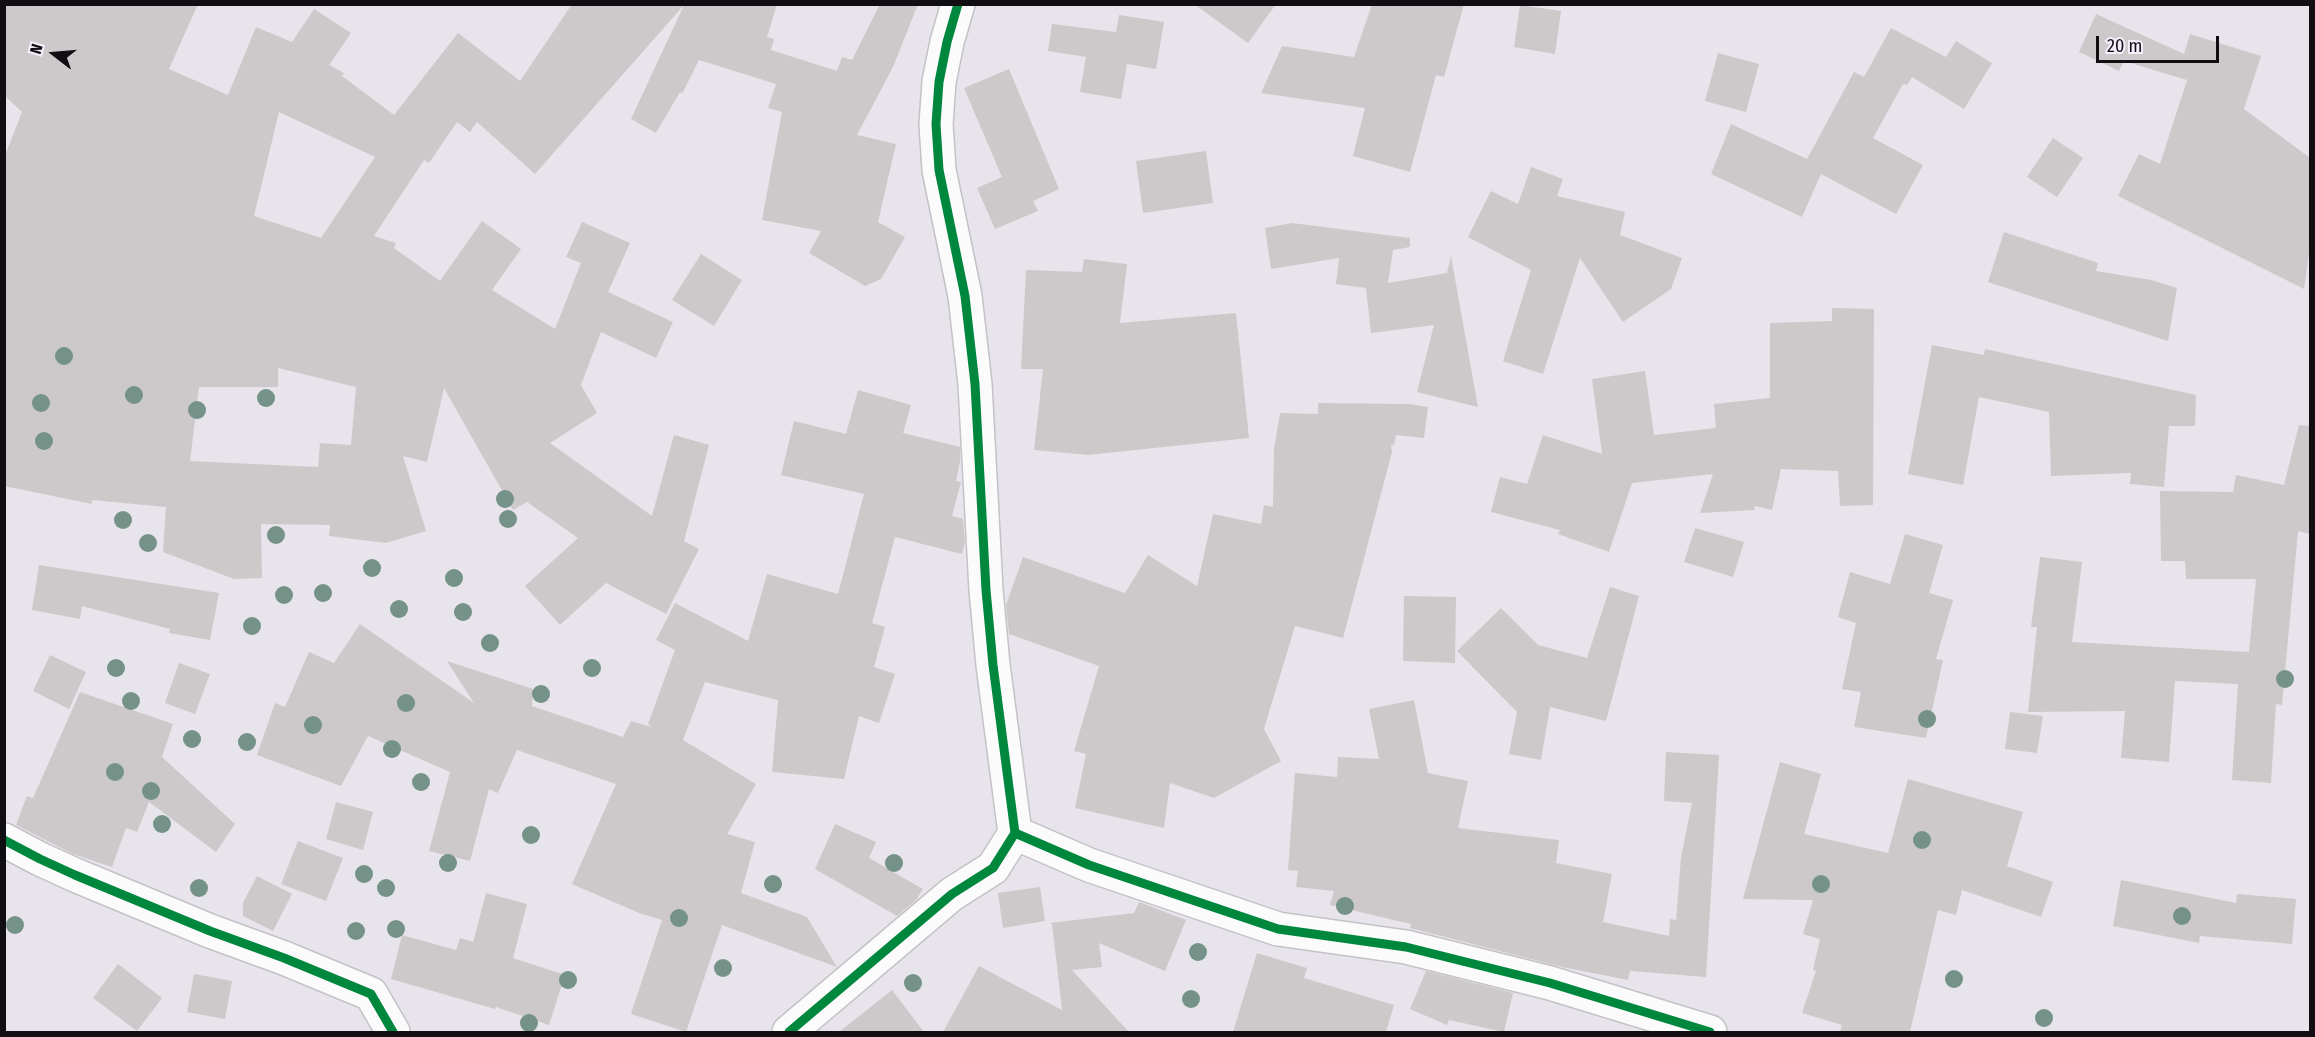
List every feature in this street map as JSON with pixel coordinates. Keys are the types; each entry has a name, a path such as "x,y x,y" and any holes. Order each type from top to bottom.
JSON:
{"street":[{"path":"789,1032 952,894 993,868 1015,833 986,590 975,384 966,307 939,171 936,124 939,82 958,4"},
{"path":"1015,833 1089,865 1278,929 1406,947 1550,983 1710,1032"},
{"path":"4,840 40,859 210,931 285,958 371,994 393,1032"}],"building":[{"path":"4,4 198,4 169,69 228,95 256,27 292,42 314,9 351,33 329,65 344,73 342,76 394,115 458,33 520,81 572,4 777,4 767,37 774,39 771,50 837,71 842,57 852,60 880,4 918,4 893,67 857,135 896,144 878,222 905,237 881,279 865,286 809,253 821,231 762,220 782,112 768,108 776,84 699,60 682,94 680,92 656,133 631,119 684,5 535,174 477,122 470,132 457,122 429,163 424,160 374,236 396,243 394,248 440,281 482,221 521,249 492,290 555,329 581,263 566,257 582,222 630,243 608,292 673,322 656,358 601,332 581,385 597,413 550,443 652,516 674,435 709,445 684,541 699,549 666,614 606,583 560,625 525,586 578,538 527,502 513,510 444,388 427,462 403,456 426,531 386,543 329,536 330,525 261,524 262,578 234,579 163,552 166,507 92,500 92,504 4,486 4,158 22,112 4,95","holes":["279,112 375,157 321,238 254,216","278,368 356,387 351,445 320,443 318,467 190,461 199,387 278,387"]},
{"path":"1194,4 1276,4 1248,43"},
{"path":"1372,4 1464,4 1444,77 1436,75 1410,172 1353,156 1365,108 1261,93 1282,46 1354,57"},
{"path":"1520,5 1561,11 1555,54 1514,47"},
{"path":"2096,14 2184,54 2190,34 2261,56 2244,109 2310,158 2310,247 2304,289 2118,196 2139,154 2160,164 2187,80 2124,61 2119,71 2079,52"},
{"path":"1119,15 1164,22 1156,69 1127,64 1121,99 1080,92 1086,57 1048,51 1052,24 1116,32"},
{"path":"1891,28 1946,57 1956,41 1992,63 1964,109 1912,77 1907,85 1903,84 1873,138 1923,165 1896,214 1821,174 1802,217 1711,174 1731,124 1807,159 1854,72 1864,77"},
{"path":"1718,53 1759,64 1746,112 1705,101"},
{"path":"1009,69 1059,189 1033,201 1038,211 995,229 977,188 1002,177 964,88"},
{"path":"2053,138 2083,158 2057,197 2027,177"},
{"path":"1206,151 1213,203 1143,213 1136,161"},
{"path":"1531,167 1563,179 1557,196 1625,212 1620,235 1682,258 1671,289 1623,322 1580,258 1543,374 1503,361 1531,270 1468,237 1491,191 1518,204"},
{"path":"1292,223 1410,238 1410,247 1393,250 1388,283 1447,273 1451,256 1478,407 1417,392 1434,325 1371,333 1366,288 1336,284 1339,258 1271,269 1265,228"},
{"path":"2004,232 2098,263 2096,271 2151,280 2177,288 2168,341 1988,282"},
{"path":"701,254 742,280 714,326 672,300"},
{"path":"1084,259 1127,264 1120,323 1236,313 1249,438 1088,455 1034,450 1043,369 1021,369 1026,270 1082,272"},
{"path":"1832,308 1874,309 1873,505 1840,506 1838,471 1781,469 1772,510 1755,506 1754,510 1700,513 1713,474 1632,483 1609,552 1558,534 1560,530 1491,512 1500,477 1527,484 1543,435 1602,454 1592,379 1645,371 1654,435 1716,428 1714,404 1770,398 1770,323 1832,321"},
{"path":"1932,345 1984,355 1985,349 2196,395 2195,426 2169,426 2164,487 2130,484 2131,473 2051,476 2049,412 1979,397 1963,485 1908,474"},
{"path":"858,390 911,405 903,433 960,447 956,481 961,482 952,516 963,519 965,542 962,554 895,537 872,623 885,627 874,667 895,674 879,723 859,716 844,779 772,772 778,700 705,682 683,740 756,784 727,834 755,842 741,893 807,917 837,967 722,925 686,1032 631,1014 662,920 639,913 572,884 616,784 517,750 498,793 489,789 470,861 429,851 450,772 368,736 341,786 257,755 275,703 285,707 309,652 334,663 360,624 474,703 447,661 533,689 532,706 623,737 631,721 651,727 648,724 675,650 656,640 675,603 748,641 767,574 838,594 864,494 781,475 794,421 846,434"},
{"path":"1318,403 1409,404 1428,407 1424,438 1396,435 1394,445 1391,444 1392,452 1343,638 1295,626 1264,729 1281,761 1214,798 1170,783 1164,828 1075,808 1086,754 1074,751 1099,666 1009,634 1006,605 1023,557 1125,593 1148,555 1197,586 1213,514 1261,524 1264,505 1273,507 1274,449 1280,413 1318,414"},
{"path":"2299,425 2310,426 2310,534 2298,531 2282,705 2276,704 2271,783 2232,780 2238,684 2175,681 2169,762 2121,758 2125,711 2028,712 2037,627 2031,627 2040,557 2082,562 2072,642 2249,652 2256,579 2186,579 2185,561 2161,561 2160,491 2233,492 2236,475 2284,485"},
{"path":"1695,528 1744,542 1733,577 1684,562"},
{"path":"1905,534 1943,545 1929,593 1953,600 1936,659 1943,660 1926,738 1854,727 1861,692 1842,689 1856,623 1838,617 1850,572 1890,584"},
{"path":"39,565 219,593 210,640 169,633 170,629 82,606 80,619 32,610"},
{"path":"1610,587 1639,596 1606,721 1550,707 1541,760 1509,754 1517,712 1457,651 1501,608 1538,645 1587,658"},
{"path":"1404,596 1456,597 1455,663 1403,661"},
{"path":"50,655 86,672 69,709 33,691"},
{"path":"179,663 210,674 195,714 165,703"},
{"path":"80,692 173,724 162,757 235,824 216,852 149,802 137,832 126,828 112,867 73,854 16,825 27,796 33,798"},
{"path":"1414,700 1428,773 1468,781 1458,828 1559,840 1556,863 1612,874 1603,922 1669,936 1670,919 1676,920 1681,857 1692,803 1664,801 1666,752 1719,755 1706,977 1630,971 1628,980 1562,967 1410,928 1411,924 1330,905 1334,891 1296,887 1298,871 1288,870 1295,773 1337,777 1338,757 1379,759 1369,709"},
{"path":"2010,712 2043,716 2037,753 2005,749"},
{"path":"1780,762 1821,774 1804,834 1888,853 1908,779 2023,812 2007,866 2053,882 2041,917 1962,890 1956,915 1938,910 1910,1032 1840,1032 1842,1025 1802,1013 1816,971 1813,970 1820,939 1803,934 1813,900 1743,899"},
{"path":"336,802 373,812 363,850 326,839"},
{"path":"835,824 876,842 869,858 923,889 916,900 897,916 815,869"},
{"path":"298,841 343,858 326,901 281,884"},
{"path":"257,876 292,894 273,931 243,916 243,903"},
{"path":"2121,880 2236,903 2237,894 2296,899 2292,944 2200,936 2199,943 2113,926"},
{"path":"1040,887 1045,921 1003,928 998,893"},
{"path":"486,893 527,904 513,958 565,975 549,1025 496,1007 495,1009 391,979 402,935 456,950 460,938 473,942"},
{"path":"1139,902 1186,920 1165,971 1099,943 1102,967 1072,970 1129,1032 943,1032 979,966 1062,1010 1052,924 1050,923 1134,913"},
{"path":"1257,953 1307,968 1304,978 1394,1005 1386,1032 1233,1032"},
{"path":"118,964 162,998 137,1031 93,998"},
{"path":"1426,971 1513,993 1504,1032 1449,1020 1447,1025 1410,1009"},
{"path":"194,974 232,981 225,1019 187,1012"},
{"path":"892,990 924,1032 839,1032"}],"cycle path":[{"path":"789,1032 952,894 993,868 1015,833 993,665 986,590 975,384 965,296 939,170 936,124 939,82 958,4"},
{"path":"1015,833 1089,865 1278,929 1406,947 1550,983 1710,1032"},
{"path":"4,840 75,875 371,994 393,1032"}]}
